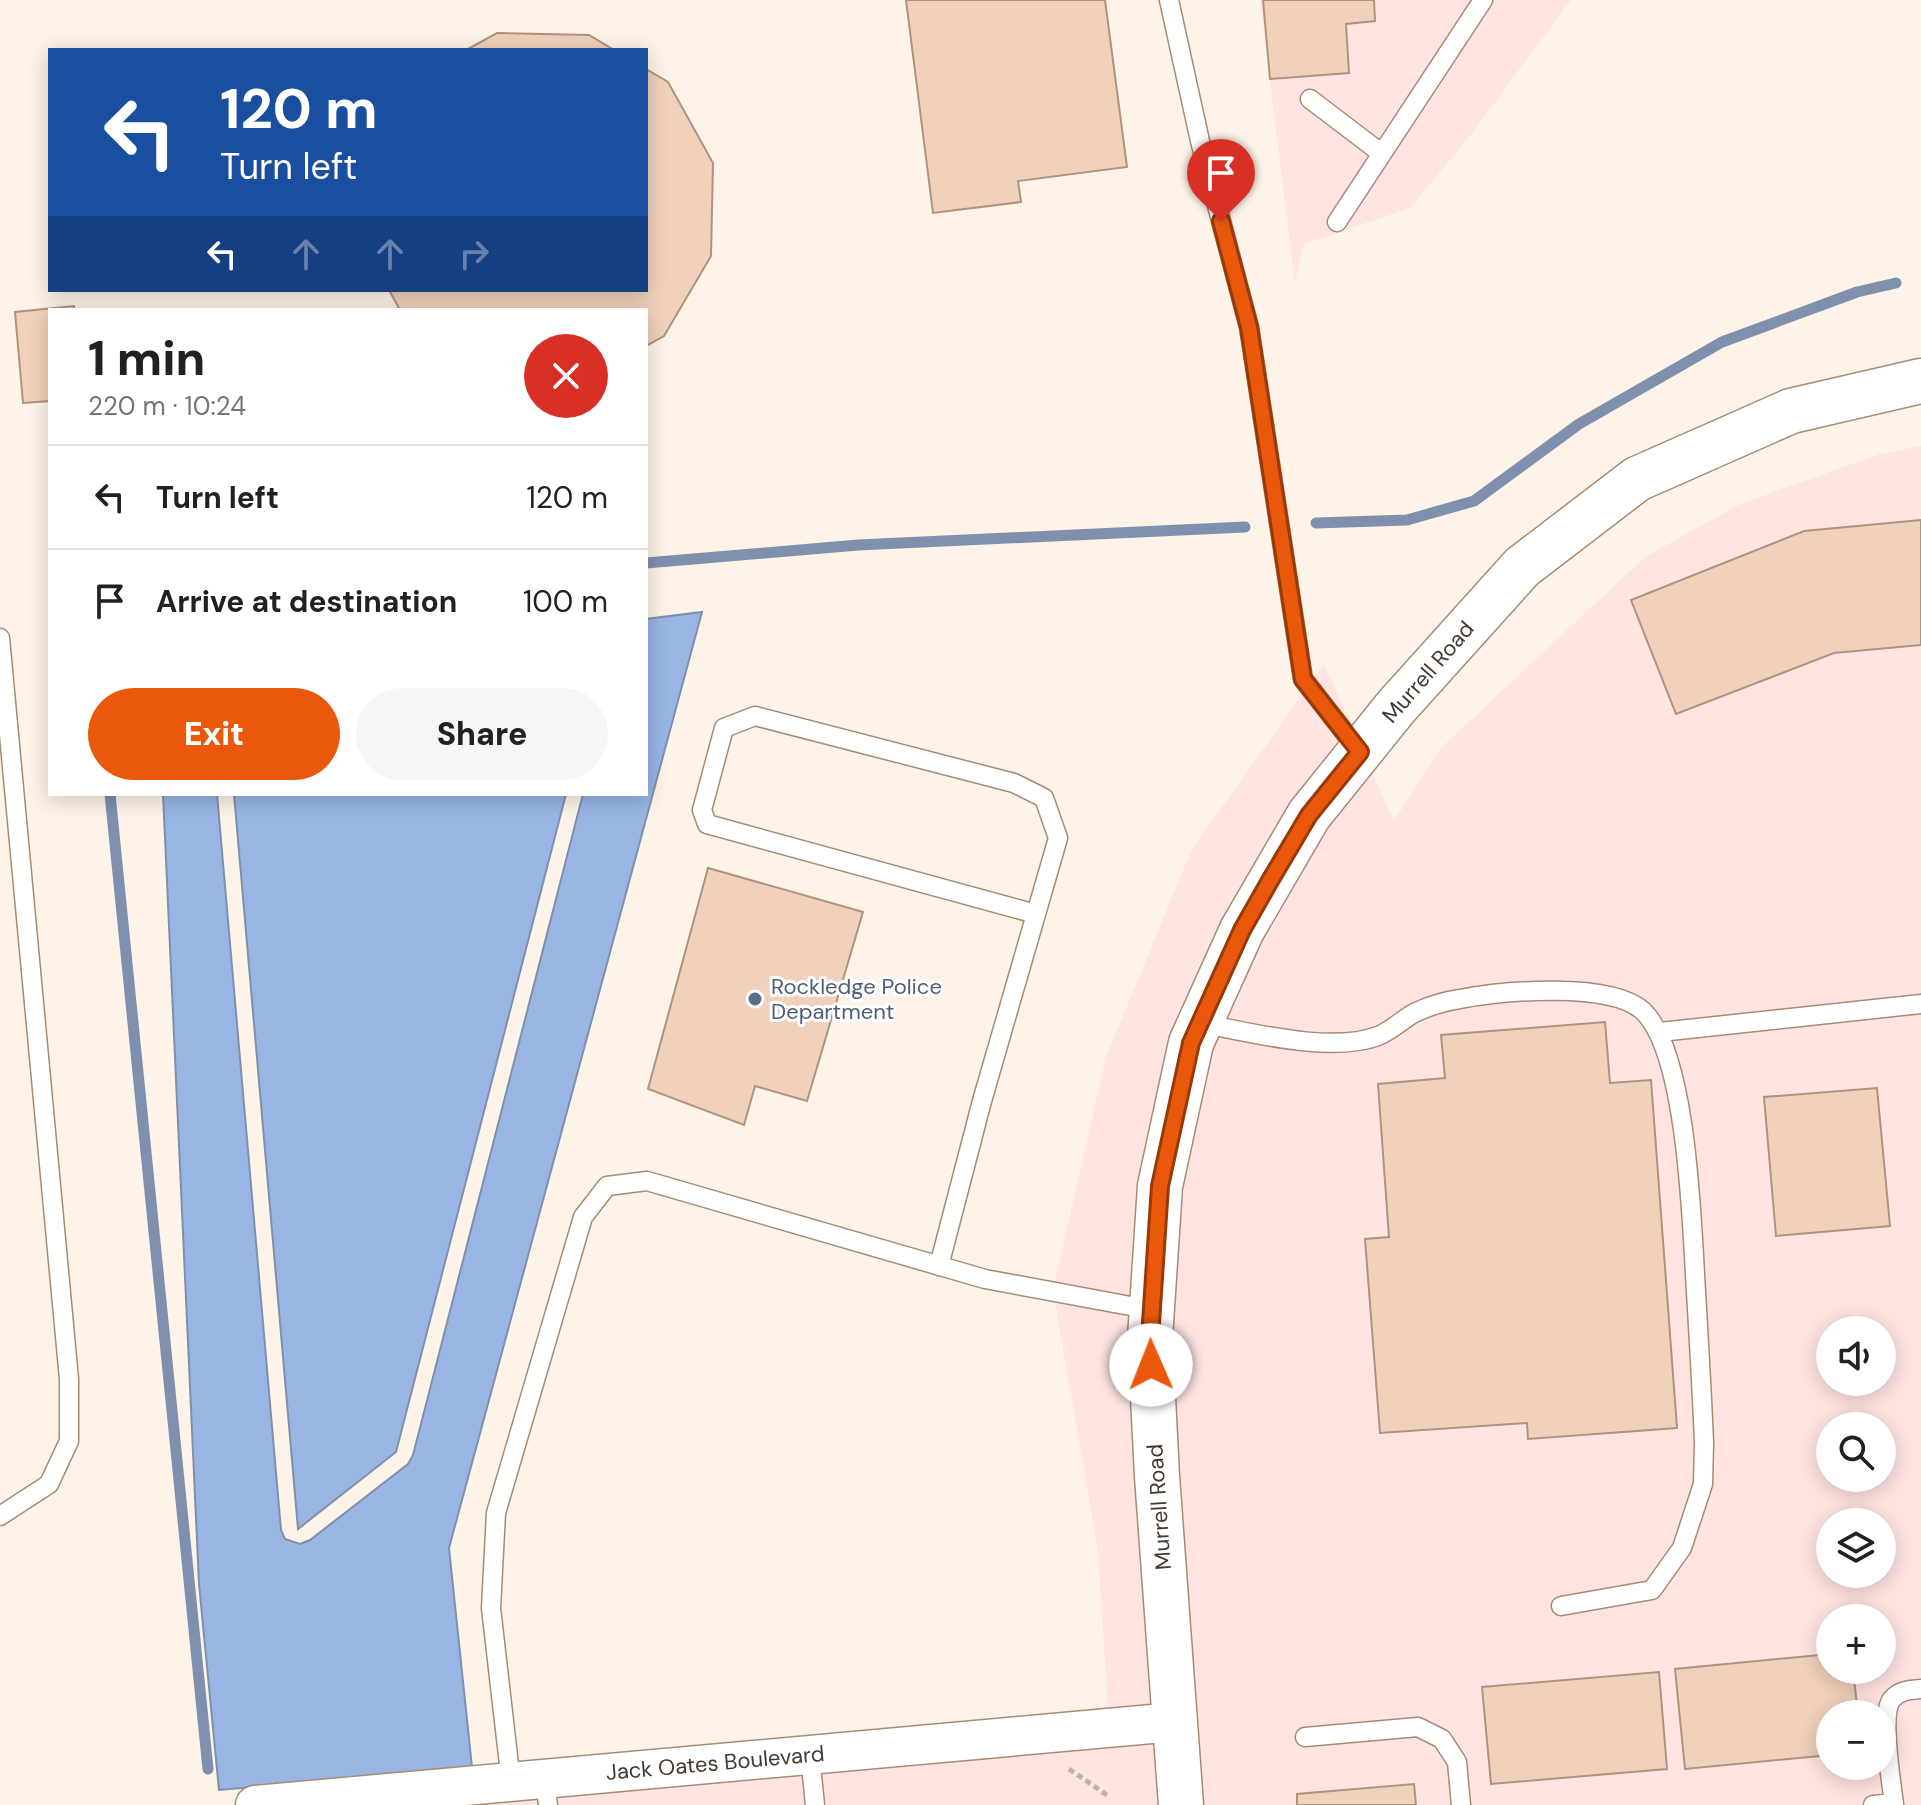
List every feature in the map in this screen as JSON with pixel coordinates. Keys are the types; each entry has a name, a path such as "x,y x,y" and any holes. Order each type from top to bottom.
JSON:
{"street":[{"name":"Murrell Road","path":"1181,1805 1150,1338 1160,1186 1191,1043 1242,930 1309,815 1396,707 1522,567 1637,479 1791,411 1921,381"},
{"name":"Jack Oates Boulevard","path":"255,1805 535,1789 810,1755 1174,1722"}],"lane":[{"path":"1169,0 1200,141 1249,327 1303,679 1360,752"},
{"path":"1337,222 1476,3"},
{"path":"1310,99 1381,153"},
{"path":"0,638 69,1395 69,1441 49,1484 0,1516"},
{"path":"939,1266 982,1101 1058,838 1044,798 1014,783 755,716 724,728 702,810 707,824 1036,914"},
{"path":"1199,1023 1327,1044 1378,1036 1417,1012 1459,999 1571,991 1604,993 1631,1005 1641,1010 1660,1032 1675,1090 1689,1167 1704,1443 1703,1484 1682,1548 1652,1590 1561,1606"},
{"path":"1660,1032 1921,1004"},
{"path":"535,1789 491,1608 496,1513 583,1217 607,1186 647,1181 985,1279 1152,1310"},
{"path":"1873,1805 1894,1804 1886,1714 1891,1700 1903,1691 1921,1689"},
{"path":"1305,1737 1418,1727 1442,1739 1457,1762 1461,1805"},
{"path":"810,1755 815,1805"}],"shaded area":[{"path":"1260,0 1571,0 1470,136 1410,208 1304,244 1295,283"},
{"path":"1921,446 1921,1805 1203,1805 1178,1475 1171,1337 1180,1188 1211,1047 1260,937 1327,825 1371,770 1394,821 1440,749 1645,557 1740,504 1880,454"},
{"path":"1324,664 1353,728 1170,1040 1152,1706 933,1725 1108,1707 1098,1552 1053,1290 1106,1057 1192,849"},
{"path":"1156,1743 1161,1805 462,1805"}],"water":[{"path":"702,612 449,1548 472,1767 219,1790 199,1584 163,796 217,796 281,1530 285,1539 300,1544 310,1540 408,1464 413,1455 582,796 648,796 648,619"},
{"path":"234,796 565,796 396,1452 298,1529"}],"building":[{"path":"906,0 1105,0 1127,167 1018,181 1021,202 933,213"},
{"path":"1263,0 1374,0 1375,21 1346,24 1349,73 1270,79"},
{"path":"497,33 589,35 611,48 470,48"},
{"path":"648,70 668,82 713,163 711,256 664,336 648,345 648,308 399,308 390,292 648,292"},
{"path":"48,309 48,401 23,403 15,312"},
{"path":"1921,520 1921,645 1834,653 1676,714 1631,600 1804,531"},
{"name":"Rockledge Police Department","path":"708,868 863,912 807,1101 755,1086 744,1125 648,1089"},
{"path":"1605,1022 1610,1083 1651,1080 1677,1428 1528,1439 1527,1423 1380,1433 1365,1239 1389,1237 1378,1084 1445,1078 1441,1035"},
{"path":"1877,1088 1890,1226 1776,1236 1764,1097"},
{"path":"1816,1655 1816,1684 1855,1684 1856,1700 1816,1700 1816,1756 1685,1769 1675,1669"},
{"path":"1659,1672 1667,1769 1491,1784 1482,1687"},
{"path":"1414,1784 1416,1805 1297,1805 1297,1794"}],"waterway":[{"path":"1316,523 1407,520 1474,501 1579,424 1722,342 1857,292 1896,283"},
{"path":"648,563 858,545 1245,527"},
{"path":"110,796 208,1769"}],"place":[{"name":"Rockledge Police Department","path":"755,999"}],"route":[{"path":"1151,1365 1160,1186 1191,1043 1242,930 1271,879 1309,815 1360,752 1303,679 1249,327 1221,221"}]}
